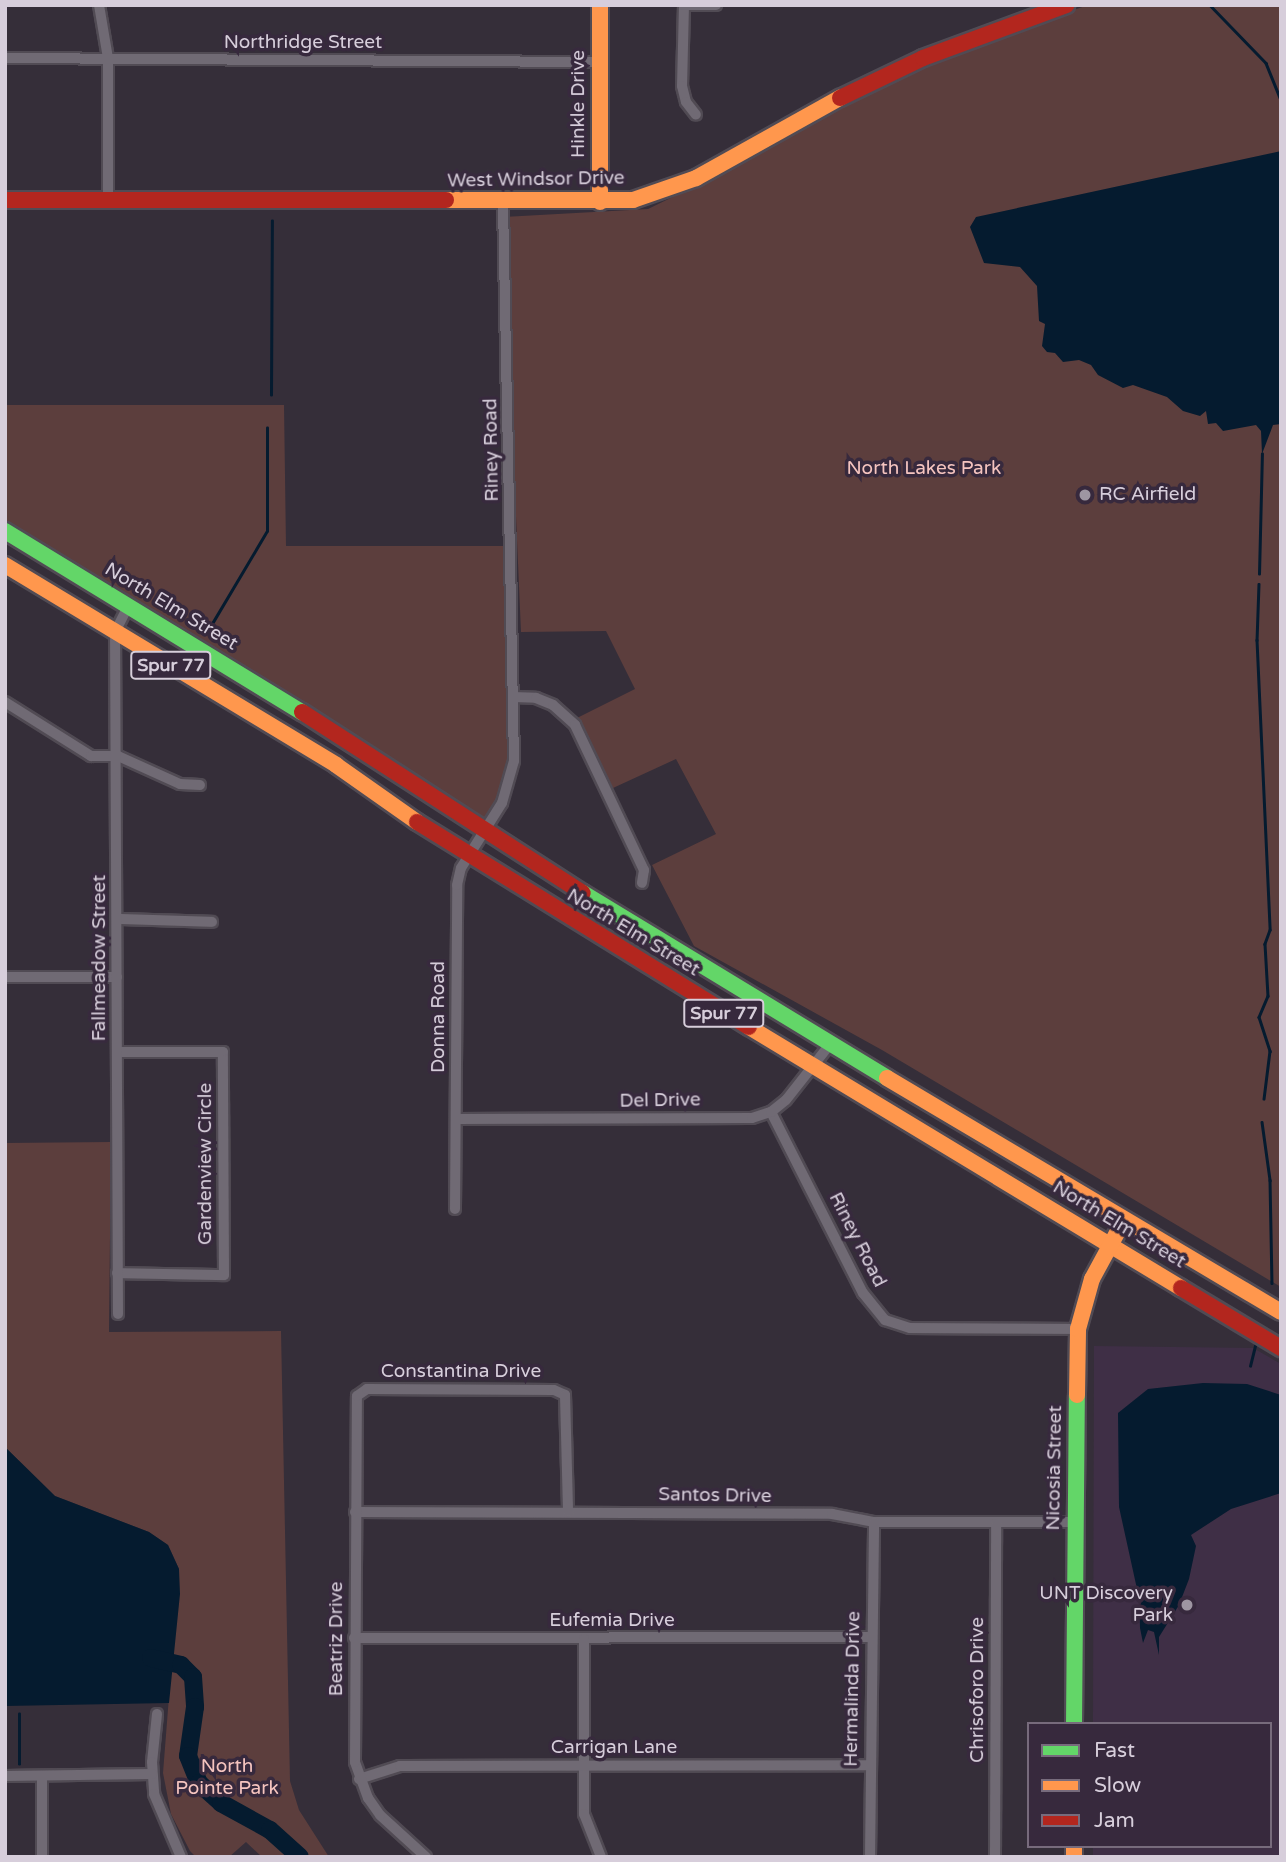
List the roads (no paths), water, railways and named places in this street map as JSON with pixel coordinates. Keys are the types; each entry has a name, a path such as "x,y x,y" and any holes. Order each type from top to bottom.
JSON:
{"main road":[{"name":"Hinkle Drive","path":"600,5 600,202"},
{"name":"West Windsor Drive","path":"5,200 600,202 667,191 877,79 954,44 1066,5"},
{"name":"North Elm Street","path":"5,531 352,743 485,832 1123,1222 1281,1312"},
{"name":"North Elm Street","path":"5,565 336,765 468,857 1281,1348"},
{"name":"Nicosia Street","path":"1074,1722 1078,1329 1092,1279 1123,1222"}],"street":[{"path":"99,5 108,58 108,201"},
{"path":"696,115 686,102 682,86 684,5 716,5"},
{"name":"Northridge Street","path":"5,58 600,62"},
{"name":"Riney Road","path":"485,832 502,803 512,773 513,697 503,202"},
{"name":"Fallmeadow Street","path":"118,1314 118,756 115,632 129,605"},
{"path":"513,697 553,705 575,724 645,870 642,883"},
{"path":"5,702 91,756 118,756 180,784 200,785"},
{"name":"Donna Road","path":"455,1209 456,898 459,873 485,832"},
{"path":"118,919 212,922"},
{"path":"5,977 117,977"},
{"path":"771,1112 801,1086 831,1043"},
{"name":"Gardenview Circle","path":"117,1052 223,1052 224,1275 117,1273"},
{"name":"Riney Road","path":"771,1112 863,1293 885,1320 910,1328 1078,1329"},
{"name":"Del Drive","path":"456,1119 752,1118 771,1112"},
{"name":"Constantina Drive","path":"358,1396 368,1389 554,1390 565,1395 568,1512"},
{"name":"Beatriz Drive","path":"358,1396 354,1748 359,1779 380,1815 426,1857"},
{"name":"Santos Drive","path":"355,1512 832,1514 874,1522 1074,1522"},
{"name":"Hermalinda Drive","path":"870,1857 874,1522"},
{"name":"Chrisoforo Drive","path":"995,1857 996,1524"},
{"name":"Eufemia Drive","path":"354,1638 871,1637"},
{"path":"584,1639 584,1814 600,1857"},
{"path":"157,1714 152,1774 160,1815 181,1857"},
{"name":"Carrigan Lane","path":"359,1779 400,1766 870,1765"},
{"path":"5,1776 152,1774"},
{"path":"42,1776 42,1857"}],"water":[{"path":"1281,151 1281,424 1273,425 1262,454 1261,431 1256,425 1223,431 1216,423 1208,424 1206,411 1200,416 1183,411 1167,397 1133,385 1123,388 1098,375 1091,365 1079,360 1063,362 1055,353 1047,352 1042,346 1045,324 1039,321 1037,286 1020,267 984,263 970,227 976,217"},
{"path":"1203,1383 1247,1384 1281,1395 1281,1493 1231,1509 1191,1535 1196,1546 1189,1579 1179,1605 1159,1637 1159,1655 1154,1632 1148,1630 1143,1643 1139,1598 1119,1507 1118,1413 1148,1389"},
{"path":"5,1447 55,1496 149,1532 168,1545 179,1569 180,1594 169,1703 5,1706"}],"waterway":[{"path":"1210,5 1266,63 1280,97"},
{"path":"271,395 272,221"},
{"path":"207,632 267,531 267,428"},
{"path":"1259,574 1262,454"},
{"path":"1259,584 1257,640 1270,930 1265,944 1268,996 1259,1017 1270,1051 1264,1099"},
{"path":"1262,1122 1270,1180 1272,1283"},
{"path":"1250,1366 1255,1346"},
{"path":"151,1658 181,1665 193,1677 195,1707 188,1756 199,1783 221,1803 270,1830 300,1857"},
{"path":"19,1714 19,1764"}],"place":[{"name":"RC Airfield","path":"1085,495"},
{"name":"UNT Discovery Park","path":"1187,1605"}],"park label":[{"name":"North Lakes Park","path":"924,469"},
{"name":"North Pointe Park","path":"227,1778"}]}
